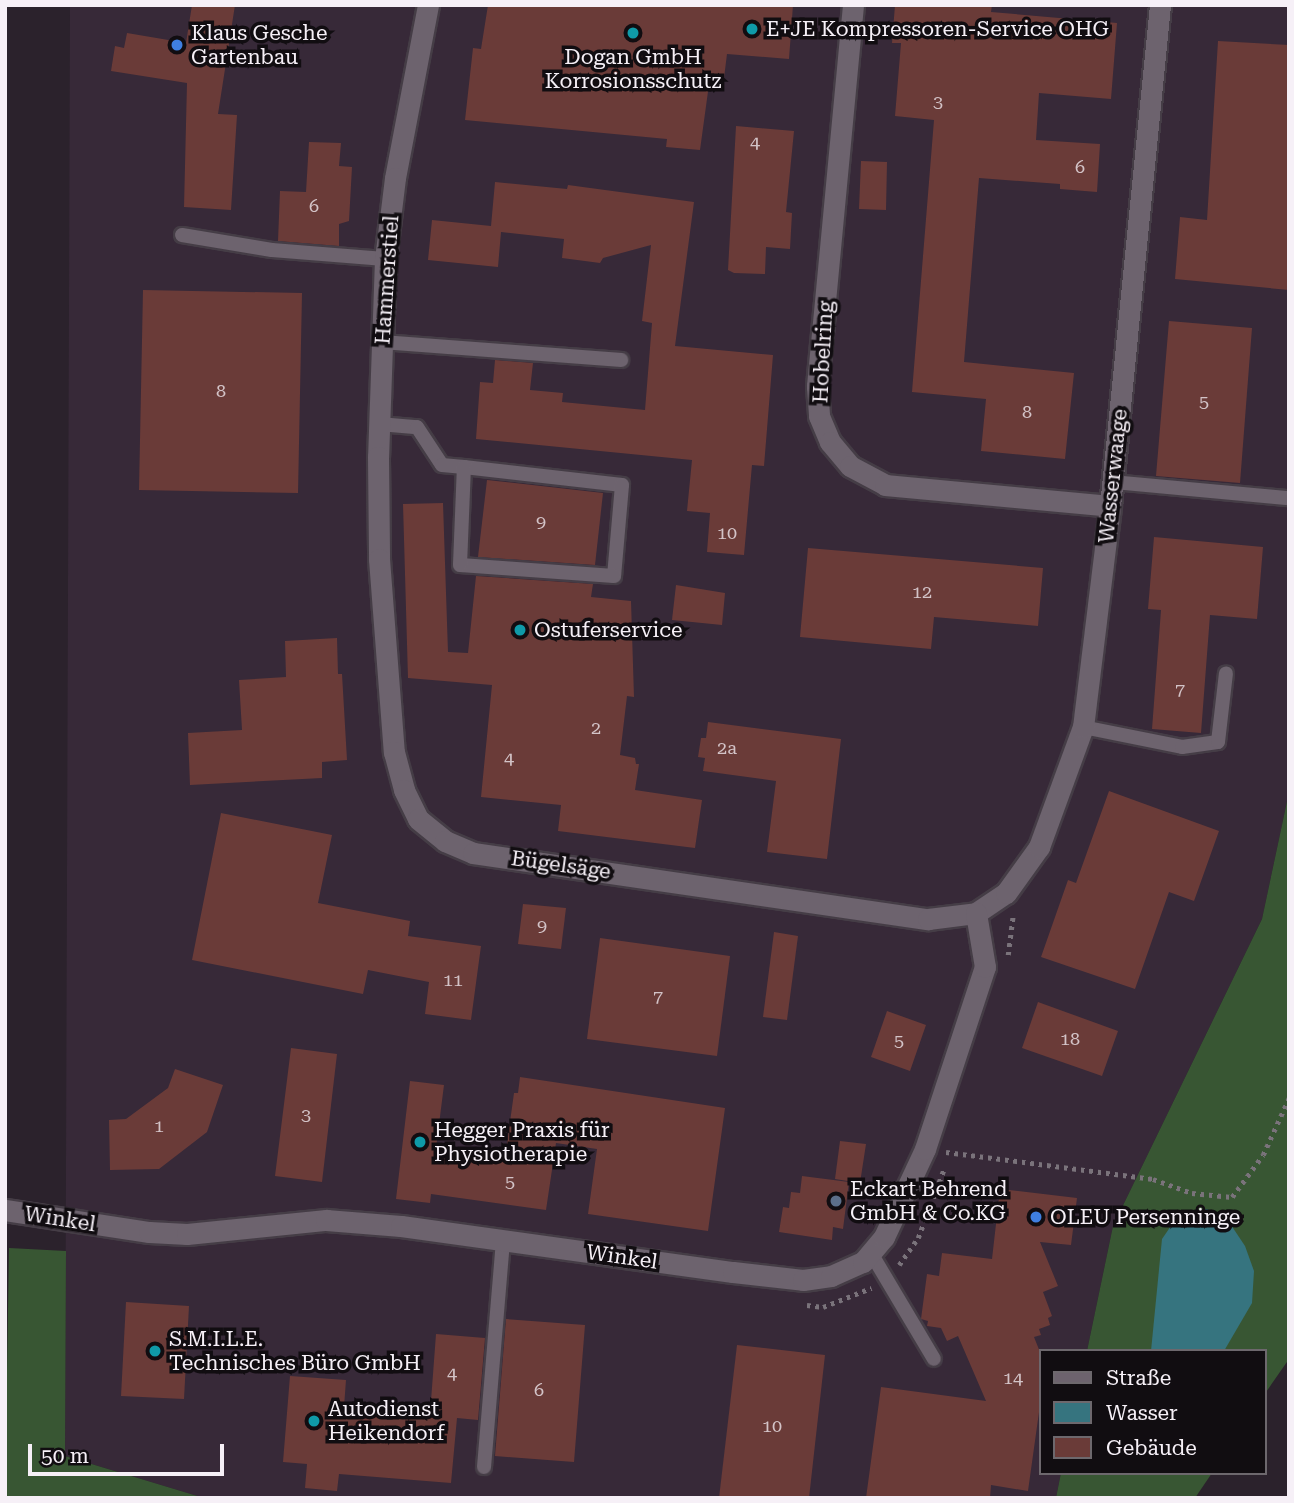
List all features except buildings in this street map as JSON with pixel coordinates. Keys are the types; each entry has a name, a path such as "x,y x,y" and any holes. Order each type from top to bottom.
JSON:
{"street":[{"name":"Hammerstiel","path":"379,559 379,424 385,259 395,178 428,5"},
{"name":"Hobelring","path":"853,5 817,386 819,416 831,442 850,466 885,485 1110,506"},
{"name":"Wasserwaage","path":"975,913 1006,893 1039,848 1083,727 1113,482 1160,5"},
{"name":"Bügelsäge","path":"379,559 394,752 404,790 418,818 445,841 473,853 928,919 975,913"},
{"name":"Winkel","path":"5,1210 149,1232 187,1234 326,1220 401,1226 803,1280 831,1276 863,1262 884,1237 925,1149 985,967 975,913"}],"lane":[{"path":"182,235 272,250 385,259"},
{"path":"382,342 621,360"},
{"path":"379,424 417,428 442,466 464,467 622,485 614,576 460,565 464,467"},
{"path":"1113,482 1287,498"},
{"path":"1083,727 1182,747 1218,742 1226,674"},
{"path":"484,1467 503,1240"},
{"path":"871,1253 934,1359"}],"path":[{"path":"925,1149 1153,1179 1192,1193 1232,1197 1263,1155 1289,1098"}],"shaded area":[{"path":"70,5 1289,5 1289,792 1262,919 1113,1226 1087,1349 1038,1349 1038,1475 1061,1475 1056,1498 204,1498 65,1456"}],"green space":[{"path":"1289,792 1289,1359 1266,1392 1266,1349 1087,1349 1113,1226 1262,919"},
{"path":"9,1248 66,1251 65,1456 204,1498 5,1497"},
{"path":"1061,1475 1211,1475 1195,1498 1056,1498"}],"water":[{"path":"1207,1209 1229,1222 1245,1246 1254,1271 1252,1303 1225,1349 1151,1349 1162,1239 1175,1220 1189,1212"}],"place":[{"name":"E+JE Kompressoren-Service OHG","path":"752,29"},
{"name":"Dogan GmbH Korrosionsschutz","path":"633,33"},
{"name":"Klaus Gesche Gartenbau","path":"177,45"},
{"name":"Ostuferservice","path":"520,630"},
{"name":"Hegger Praxis für Physiotherapie","path":"420,1142"},
{"name":"Eckart Behrend GmbH & Co.KG","path":"836,1201"},
{"name":"OLEU Persenninge","path":"1036,1217"},
{"name":"S.M.I.L.E. Technisches Büro GmbH","path":"155,1351"},
{"name":"Autodienst Heikendorf","path":"314,1421"}]}
